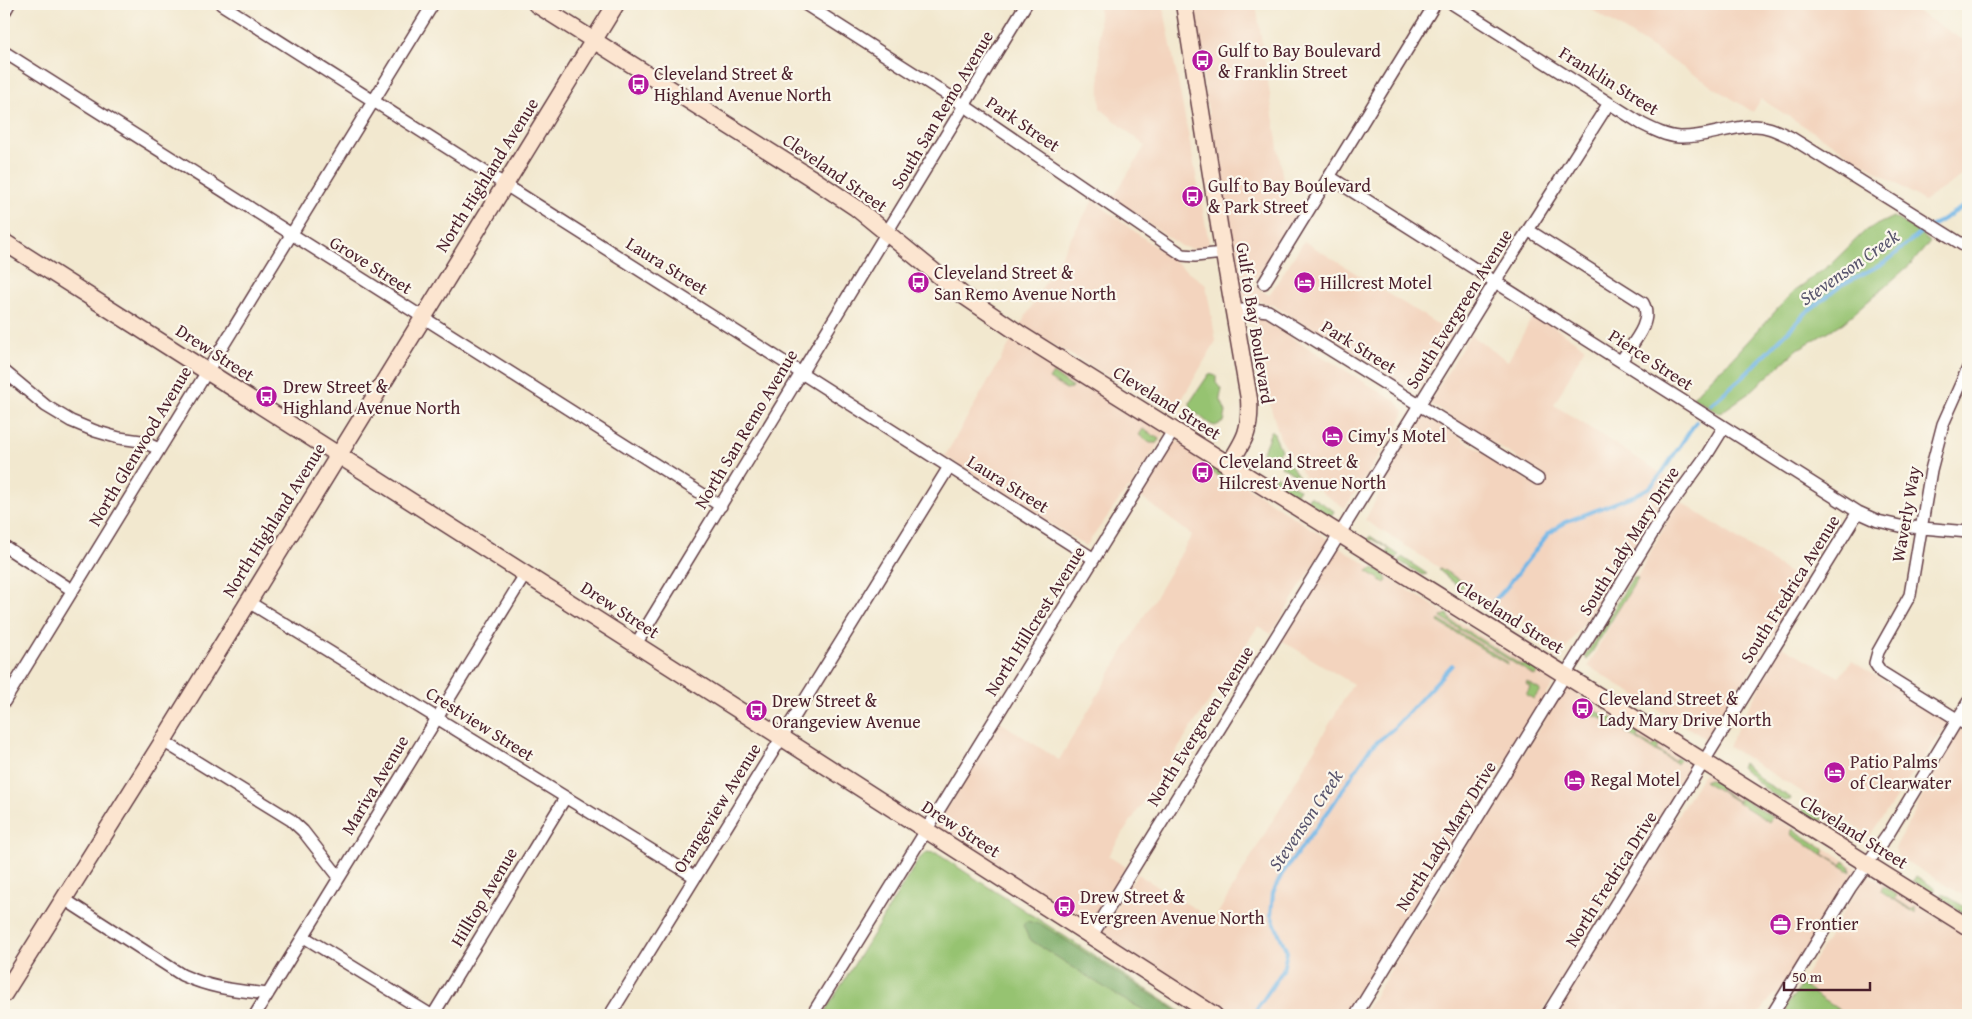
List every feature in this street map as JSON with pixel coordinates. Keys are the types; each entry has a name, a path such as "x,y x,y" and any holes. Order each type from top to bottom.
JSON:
{"street":[{"path":"4,13 10,4"},
{"name":"Laura Street","path":"220,4 801,371 1094,559"},
{"name":"North Glenwood Avenue","path":"4,702 432,4"},
{"name":"Cleveland Street","path":"536,4 810,176 855,207 964,296 1023,336 1228,466 1968,927"},
{"name":"North Highland Avenue","path":"4,994 163,741 247,601 616,4"},
{"name":"Park Street","path":"805,4 965,106 1183,255 1195,256 1224,253"},
{"name":"South San Remo Avenue","path":"887,234 1026,4"},
{"name":"Gulf to Bay Boulevard","path":"1184,4 1249,399 1250,421 1245,440 1228,466"},
{"path":"1264,283 1435,4"},
{"name":"Franklin Street","path":"1453,4 1609,103 1661,133 1679,137 1754,126 1773,129 1790,137 1968,248"},
{"name":"Grove Street","path":"4,52 721,506"},
{"name":"South Evergreen Avenue","path":"1340,535 1495,282 1609,103"},
{"name":"Pierce Street","path":"1330,177 1858,512 1878,521 1921,528 1968,532"},
{"path":"1528,230 1643,303 1647,310 1647,321 1621,361"},
{"name":"North San Remo Avenue","path":"636,644 801,371 887,234"},
{"name":"Drew Street","path":"4,242 526,573 1214,1015"},
{"name":"Park Street","path":"1235,312 1252,309 1268,311 1538,479"},
{"name":"Waverly Way","path":"1957,719 1881,672 1875,663 1878,652 1910,595 1931,470 1943,424 1968,368"},
{"path":"4,371 46,406 71,421 95,431 119,438 140,441 159,449"},
{"name":"South Lady Mary Drive","path":"1566,676 1666,511 1706,456 1724,427"},
{"name":"North Hillcrest Avenue","path":"812,1015 1173,431"},
{"name":"Orangeview Avenue","path":"610,1015 949,467"},
{"name":"South Fredrica Avenue","path":"1704,762 1858,512"},
{"name":"North Evergreen Avenue","path":"1091,937 1340,535"},
{"path":"4,546 72,590"},
{"name":"Mariva Avenue","path":"255,1015 526,573"},
{"name":"Crestview Street","path":"247,601 695,878"},
{"name":"North Lady Mary Drive","path":"1356,1015 1566,676"},
{"path":"1772,1015 1867,864 1889,833 1968,702"},
{"path":"1957,719 1968,726"},
{"path":"163,741 291,820 303,831 339,877"},
{"name":"North Fredrica Drive","path":"1547,1015 1704,762"},
{"name":"Hilltop Avenue","path":"432,1015 565,798"},
{"path":"64,899 182,974 203,984 224,989 268,994"},
{"path":"304,937 432,1015"}],"shaded area":[{"path":"1099,4 1163,4 1209,242 1205,246 1191,249 1181,246 1113,198 1145,146 1100,108"},
{"path":"1191,4 1256,4 1288,213 1297,219 1252,284 1269,295 1304,241 1453,334 1417,393 1273,305 1260,301 1246,302 1240,298 1237,291"},
{"path":"1583,4 1905,4 1968,43 1968,172 1924,201 1761,99 1753,112"},
{"path":"1093,200 1206,285 1216,341 1174,413 1020,326"},
{"path":"1534,314 1585,347 1554,405 1678,484 1566,649 1365,520 1422,414 1539,487 1546,476 1429,403 1470,335 1508,361"},
{"path":"1256,319 1261,319 1397,402 1404,411 1401,421 1345,508 1324,494 1304,476 1280,438 1270,405"},
{"path":"1013,338 1165,433 1130,489 1128,488 1086,546 945,456"},
{"path":"1175,440 1329,540 1271,634 1258,626 1108,856 1126,867 1089,928 935,827 1000,722 1059,760 1192,535 1139,496"},
{"path":"1680,501 1806,584 1706,739 1588,666"},
{"path":"1339,547 1555,681 1349,1015 1226,1015 1099,934 1137,874 1214,920 1353,684 1281,640"},
{"path":"1782,646 1839,677 1852,661 1949,722 1870,835 1728,746"},
{"path":"1565,687 1693,767 1540,1015 1363,1015"},
{"path":"1959,728 1968,734 1968,898 1897,856 1895,848"},
{"path":"1704,773 1857,868 1777,996 1774,994 1759,1015 1564,1015 1557,1011"},
{"path":"1867,874 1968,936 1968,1015 1848,1015 1800,984"}],"green space":[{"path":"1893,217 1920,233 1930,242 1912,263 1843,323 1798,349 1749,393 1720,413 1693,397 1712,376 1727,364 1793,292 1831,264 1866,230"},
{"path":"1053,373 1072,388 1066,389 1049,379"},
{"path":"1209,374 1216,376 1216,383 1222,389 1220,398 1226,412 1224,422 1215,426 1191,411 1190,402"},
{"path":"1143,429 1159,439 1157,443 1150,443 1139,435"},
{"path":"1271,431 1281,450 1272,461 1262,454"},
{"path":"1286,459 1300,478 1281,466"},
{"path":"1213,465 1235,479 1232,485 1209,470"},
{"path":"1276,475 1299,489 1296,494 1290,495 1274,485 1272,480"},
{"path":"1310,496 1334,511 1330,519 1309,506 1307,501"},
{"path":"1370,536 1399,555 1396,559 1387,554 1389,549 1372,539 1369,542 1367,541"},
{"path":"1402,557 1427,574 1422,575 1399,561"},
{"path":"1374,568 1385,575 1387,581 1385,583 1367,571"},
{"path":"1440,568 1465,583 1461,589 1439,570"},
{"path":"1633,577 1638,578 1587,660 1585,656"},
{"path":"1448,614 1451,621 1521,665 1527,664 1538,671 1535,676 1441,618"},
{"path":"1439,620 1508,662 1507,664 1438,622"},
{"path":"1527,682 1540,690 1534,699 1526,695 1530,687 1526,684"},
{"path":"1591,709 1616,720 1617,727 1606,720 1589,714"},
{"path":"1631,729 1640,734 1637,738 1653,747 1655,744 1659,746 1657,750 1674,761 1677,757 1680,759 1677,764 1625,732"},
{"path":"1743,763 1764,782 1791,798 1790,800 1784,801 1769,792 1741,767"},
{"path":"1709,779 1722,785 1720,790 1738,801 1740,797 1772,817 1769,822 1704,781"},
{"path":"1803,806 1824,819 1817,822 1803,813"},
{"path":"1793,829 1825,850 1823,854 1841,865 1844,861 1850,866 1851,872 1790,834"},
{"path":"927,852 936,853 1186,1015 823,1015 919,859"},
{"path":"1916,876 1936,889 1930,892 1913,881"},
{"path":"1883,886 1897,895 1895,899 1912,910 1915,906 1915,913 1881,891"},
{"path":"1942,893 1968,909 1968,916 1943,900"},
{"path":"1027,921 1042,925 1183,1015 1154,1015 1121,998 1029,939 1023,925"},
{"path":"1801,985 1847,1015 1787,1015 1786,1007"}],"waterway":[{"name":"Stevenson Creek","path":"1711,404 1747,373 1807,312 1843,284 1886,262 1920,233 1968,204"},
{"name":"Stevenson Creek","path":"1490,605 1506,588 1548,534 1565,522 1635,495 1650,487 1696,422"},
{"name":"Stevenson Creek","path":"1253,1015 1283,970 1287,952 1271,915 1273,893 1282,874 1330,809 1371,747 1394,728 1452,665"}],"place":[{"name":"Gulf to Bay Boulevard & Franklin Street","path":"1202,61"},
{"name":"Cleveland Street & Highland Avenue North","path":"638,84"},
{"name":"Gulf to Bay Boulevard & Park Street","path":"1192,196"},
{"name":"Cleveland Street & San Remo Avenue North","path":"918,283"},
{"name":"Hillcrest Motel","path":"1304,283"},
{"name":"Drew Street & Highland Avenue North","path":"267,397"},
{"name":"Cimy's Motel","path":"1332,436"},
{"name":"Cleveland Street & Hilcrest Avenue North","path":"1203,472"},
{"name":"Cleveland Street & Lady Mary Drive North","path":"1583,709"},
{"name":"Drew Street & Orangeview Avenue","path":"756,711"},
{"name":"Patio Palms of Clearwater","path":"1834,772"},
{"name":"Regal Motel","path":"1575,780"},
{"name":"Drew Street & Evergreen Avenue North","path":"1064,907"},
{"name":"Frontier","path":"1780,924"}]}
